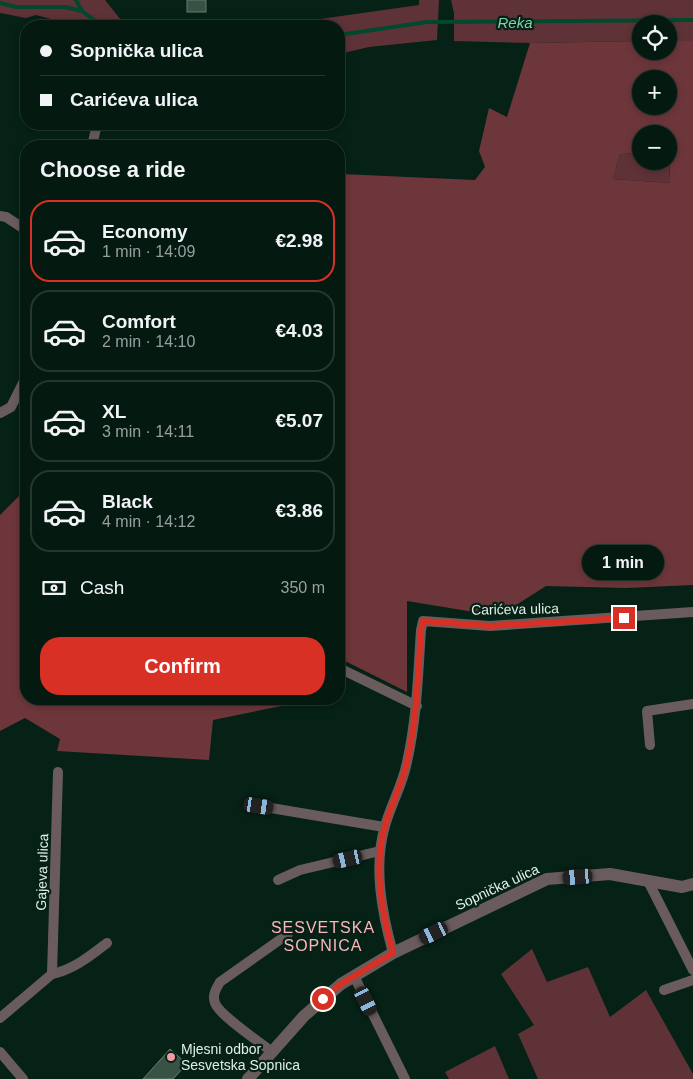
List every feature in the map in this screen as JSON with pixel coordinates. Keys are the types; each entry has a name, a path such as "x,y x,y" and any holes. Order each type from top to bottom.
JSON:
{"street":[{"path":"0,216 6,217 20,226"},
{"path":"0,413 11,406 20,389"},
{"name":"Carićeva ulica","path":"393,953 382,910 380,851 384,827 407,762 417,706 423,621 490,626 693,612"},
{"path":"345,671 417,706"},
{"path":"650,745 647,711 693,704"},
{"name":"Gajeva ulica","path":"52,974 58,772"},
{"path":"259,806 384,827"},
{"path":"278,880 300,870 380,851"},
{"name":"Sopnička ulica","path":"248,1079 323,999 354,976 393,953 547,879 610,874 682,887 693,884"},
{"path":"648,881 693,970"},
{"path":"272,1052 225,1016 215,1004 214,992 220,982 288,934"},
{"path":"0,1018 52,974 62,972 84,960 107,943"},
{"path":"354,976 405,1079"},
{"path":"664,990 693,980"},
{"path":"1,1056 23,1079"}],"shaded area":[{"path":"0,0 105,0 121,20 55,20 36,15 26,18 0,13"},
{"path":"419,0 439,0 437,40 369,47 345,53 345,20 313,20 419,5"},
{"path":"451,0 693,0 693,41 677,41 677,15 632,15 632,41 530,43 454,41 454,13"},
{"path":"632,41 632,60 677,60 677,41 693,41 693,585 626,588 546,586 513,607 480,613 407,601 407,692 345,661 345,174 475,180 485,167 479,151 489,108 507,117 530,43"},
{"path":"632,153 632,170 670,170 670,183 613,179 620,154"},
{"path":"20,495 20,705 286,705 213,720 209,760 57,751 60,739 25,718 0,731 0,515"},
{"path":"532,949 547,982 588,967 610,1017 646,990 693,1074 693,1079 538,1079 518,1034 534,1025 501,974"},
{"path":"495,1046 509,1079 449,1079 445,1072"}],"building":[{"path":"187,0 206,0 206,12 187,12"},
{"name":"Mjesni odbor Sesvetska Sopnica","path":"170,1049 187,1064 173,1079 143,1079"}],"waterway":[{"path":"76,0 82,11"},
{"name":"Reka","path":"0,3 16,7 65,7 82,11 94,20"},
{"name":"Reka","path":"345,34 427,22 693,20"}],"place":[{"name":"Mjesni odbor Sesvetska Sopnica","path":"171,1057"}],"district":[{"name":"SESVETSKA SOPNICA","path":"323,936"}],"route":[{"path":"323,999 341,984 393,953 382,910 380,851 384,827 409,752 417,706 423,621 490,626 624,618"}]}
